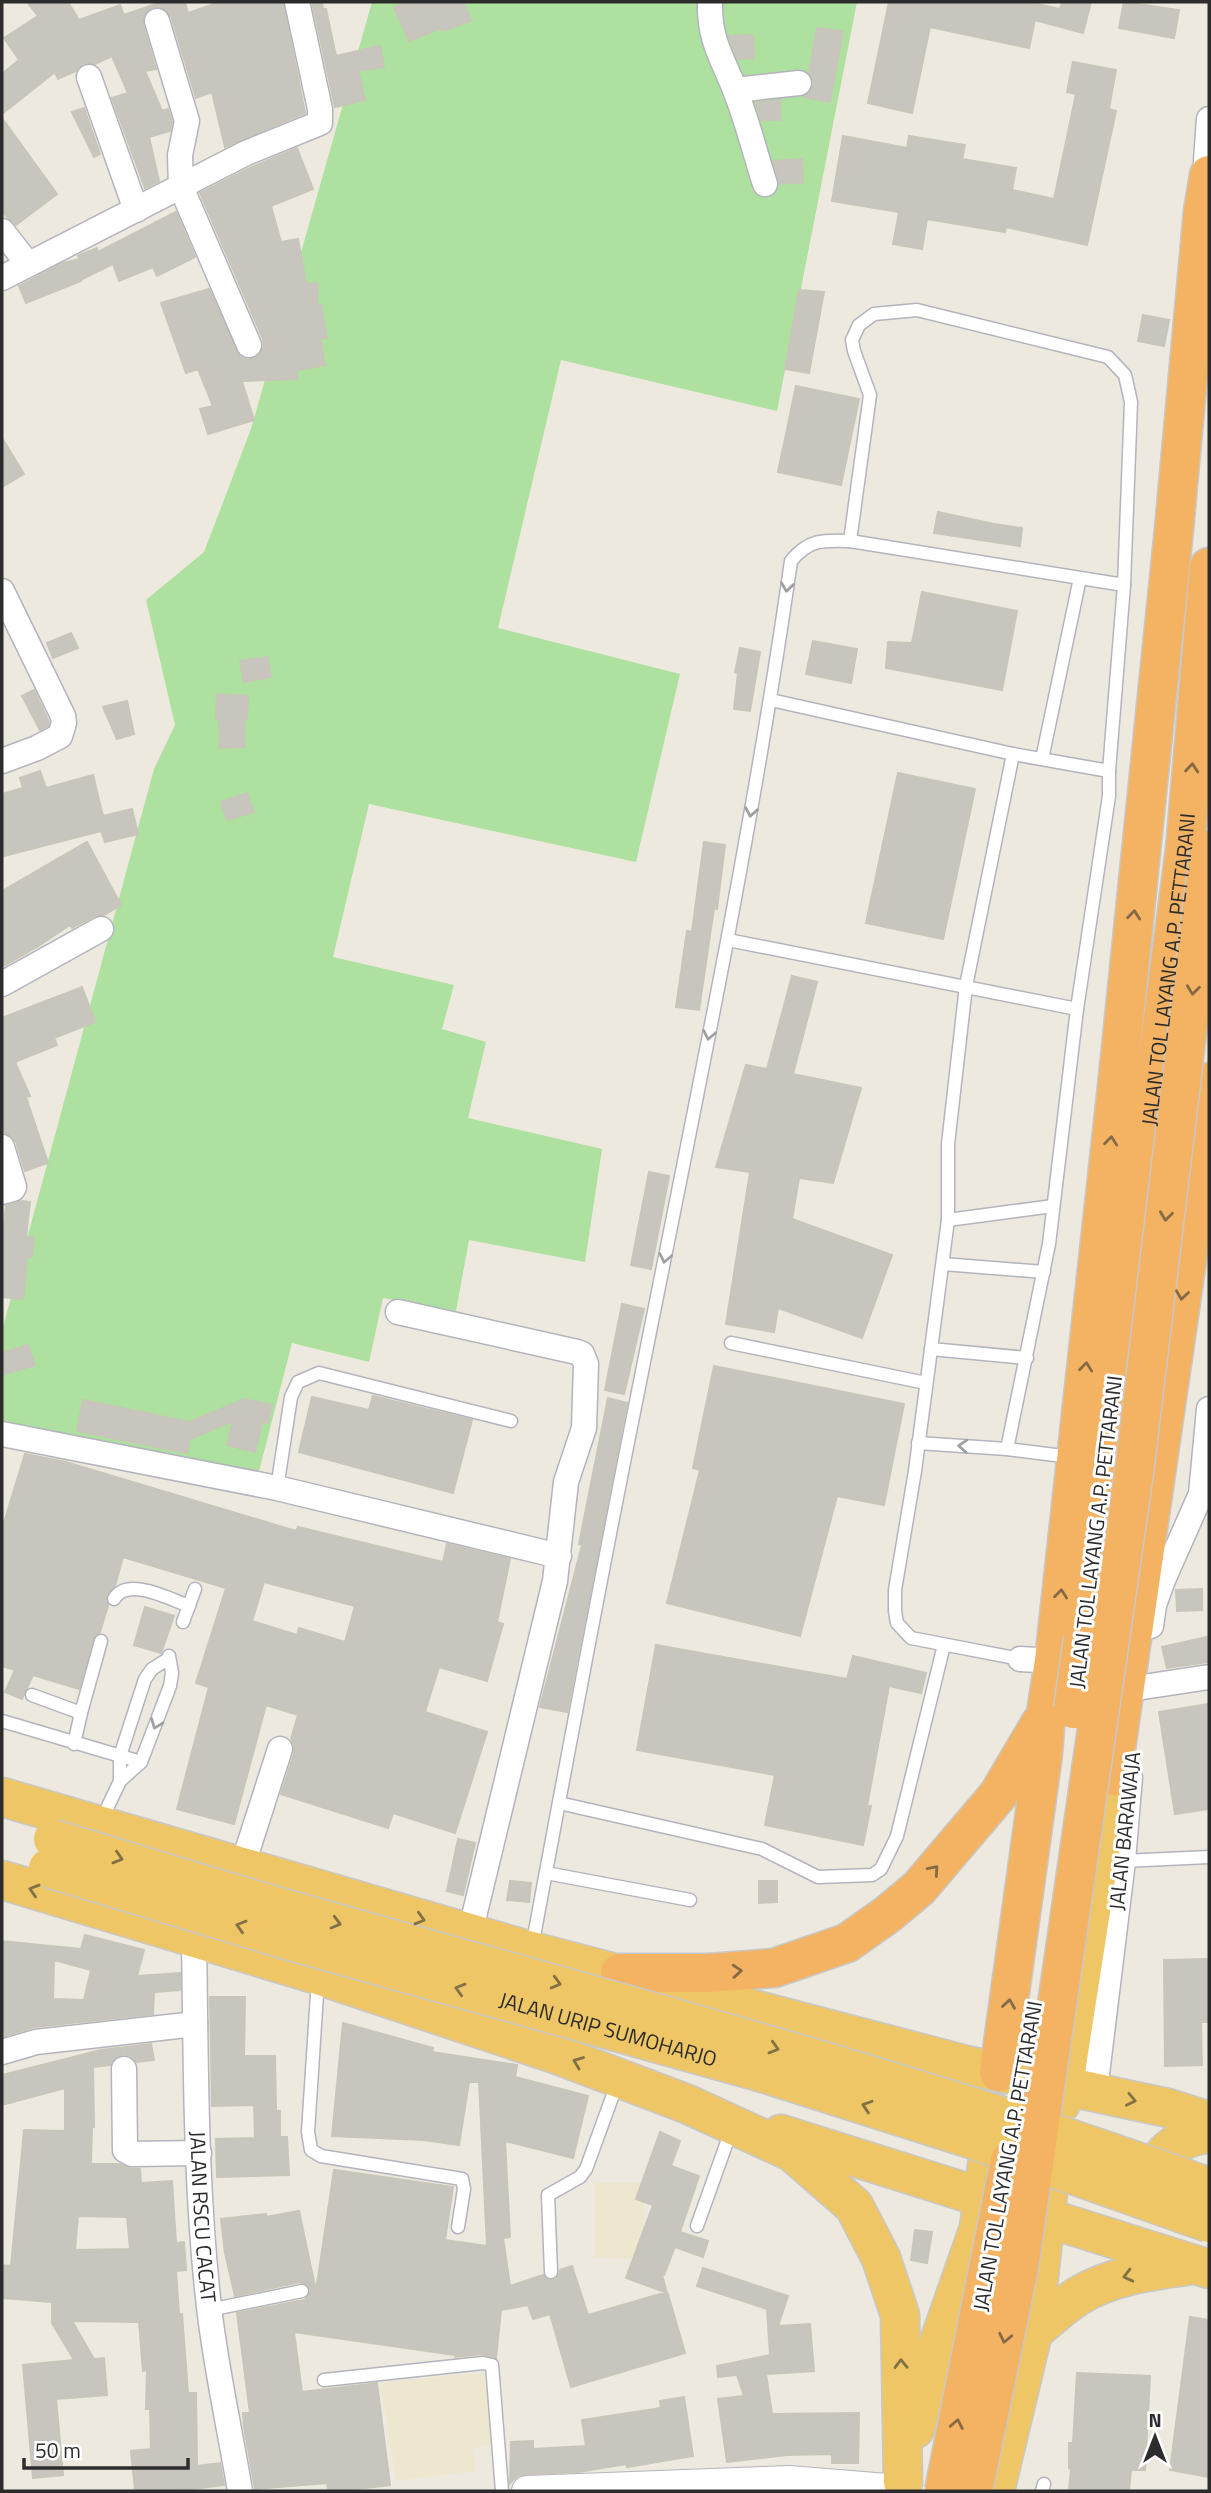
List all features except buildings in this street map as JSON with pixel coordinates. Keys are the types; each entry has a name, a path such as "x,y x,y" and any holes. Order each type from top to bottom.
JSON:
{"highway":[{"path":"900,2488 931,2365 979,2228 981,2197 1043,1754 1046,1713 1037,1660 1076,1458 1118,1077 1206,193"},
{"name":"JALAN TOL LAYANG A.P. PETTARANI","path":"944,2491 1028,2067 1185,849 1209,568"},
{"name":"JALAN TOL LAYANG A.P. PETTARANI","path":"973,2491 1019,2267 1130,1501 1209,849"},
{"path":"995,2491 1033,2332 1049,2231 1085,2087 1112,1776 1186,1267 1209,1082"},
{"path":"620,1973 709,1973 774,1968 846,1943 888,1914 927,1878 998,1795 1046,1713"},
{"path":"2,1797 531,1951 999,2072 1085,2087 1209,2121"},
{"name":"JALAN URIP SUMOHARJO","path":"2,1822 50,1853 287,1940 764,2073 977,2141 1209,2223"},
{"name":"JALAN URIP SUMOHARJO","path":"2,1854 50,1853 296,1912 594,1994 988,2110 1209,2187"},
{"path":"2,1880 318,1975 558,2054 687,2104 792,2152 854,2206 881,2258 900,2315 900,2488"},
{"path":"850,2156 898,2132 912,2121 921,2104 922,2084 915,2067 903,2055 881,2042"},
{"path":"687,2104 981,2197 1049,2231 1202,2267"},
{"path":"1202,2267 1155,2215 1151,2184 1158,2160 1180,2141 1209,2133"},
{"path":"1033,2332 1080,2295 1112,2280 1149,2271 1202,2267"}],"street":[{"path":"2,278 246,153 320,123 320,109 297,2"},
{"path":"710,2 712,34 718,54 735,90 765,184"},
{"path":"157,21 187,121 180,155 181,187 249,345"},
{"path":"89,77 136,210"},
{"path":"735,90 799,83"},
{"path":"1206,193 1209,119"},
{"path":"2,231 28,264"},
{"path":"2,591 65,723 61,736 2,761"},
{"path":"2,984 101,929"},
{"path":"2,1147 14,1187 2,1192"},
{"path":"398,1312 577,1352 585,1359 583,1428 566,1482 555,1581 470,1933"},
{"name":"JALAN BARAWAJA","path":"1085,2087 1123,1861 1133,1746 1154,1605 1200,1494 1209,1409"},
{"path":"2,1434 277,1488 559,1556"},
{"path":"1143,1687 1209,1677"},
{"path":"242,1867 280,1749"},
{"name":"JALAN RSCU CACAT","path":"194,1939 198,2153 209,2310 240,2491"},
{"path":"2,2052 36,2042 195,2024"},
{"path":"124,2069 125,2150 132,2154 198,2153"},
{"path":"527,2491 789,2481 900,2488"}],"lane":[{"path":"850,541 870,395 852,340 859,325 874,314 917,310 1108,357 1125,375 1131,402 1124,585 1109,771 1110,796 1077,1009 1044,1272 1007,1449"},
{"path":"531,1951 601,1575 729,940 771,700 791,561 801,549 821,540 850,541 1124,585"},
{"path":"1042,760 1080,578"},
{"path":"771,700 1013,754 1109,771"},
{"path":"1013,754 966,986 948,1144 948,1220 895,1590 895,1611 897,1623 909,1637 944,1646 1037,1660"},
{"path":"729,940 1077,1009"},
{"path":"948,1220 1053,1206"},
{"path":"943,1264 1044,1272"},
{"path":"731,1343 926,1383"},
{"path":"931,1349 1027,1358"},
{"path":"277,1488 291,1397 298,1382 319,1373 511,1421"},
{"path":"918,1443 1007,1449 1076,1458"},
{"path":"114,1599 128,1588 137,1588 189,1605"},
{"path":"183,1622 195,1589"},
{"path":"74,1744 101,1642"},
{"path":"559,1804 762,1849 818,1877 876,1873 881,1869 897,1836 944,1646"},
{"path":"99,1826 120,1781 141,1762 170,1686 172,1673 169,1657 152,1669 145,1679 120,1756 120,1781"},
{"path":"32,1695 81,1713"},
{"path":"2,1721 141,1762"},
{"path":"1123,1861 1209,1857"},
{"path":"546,1873 690,1900"},
{"path":"318,1975 308,2132 310,2148 321,2156 462,2179 464,2189 458,2227"},
{"path":"551,2272 548,2195 580,2177 586,2169 619,2077"},
{"path":"697,2226 733,2124"},
{"path":"209,2310 302,2291"},
{"path":"324,2380 483,2363 492,2365 502,2491"}],"shaded area":[{"path":"594,2183 644,2183 644,2258 594,2258"},
{"path":"484,2372 494,2444 473,2448 475,2471 396,2481 380,2383"}],"green space":[{"path":"372,2 857,2 777,411 561,360 498,628 680,674 636,862 369,804 333,957 454,985 442,1029 486,1042 468,1118 602,1149 585,1262 469,1240 456,1311 383,1298 369,1362 292,1343 258,1475 2,1426 2,1331 154,769 175,725 146,600 204,552 251,429"}]}
